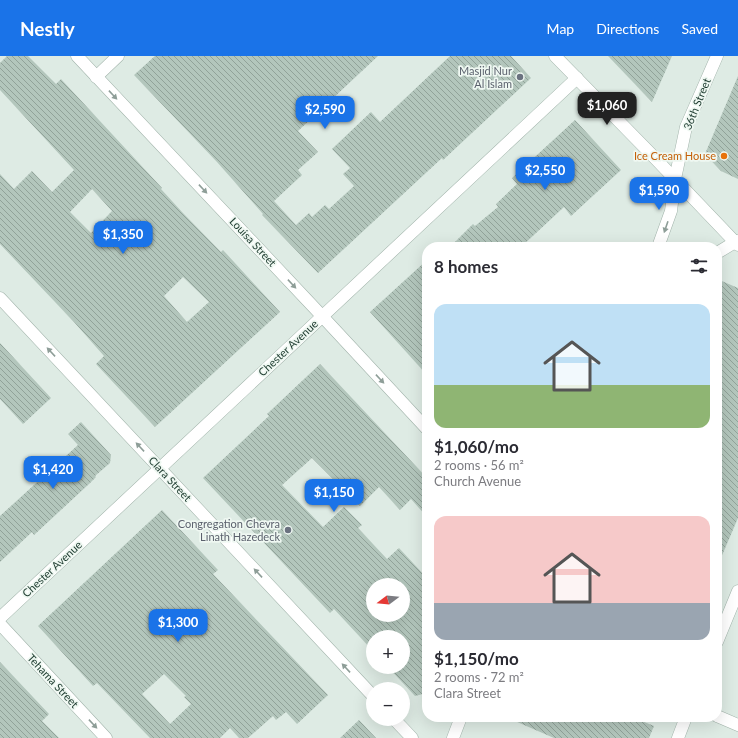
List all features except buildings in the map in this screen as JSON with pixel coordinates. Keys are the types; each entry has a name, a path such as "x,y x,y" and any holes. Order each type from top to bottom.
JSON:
{"street":[{"name":"Louisa Street","path":"77,56 422,424"},
{"path":"96,77 118,56"},
{"path":"555,56 737,243 722,250"},
{"name":"36th Street","path":"660,242 671,211 675,179 686,127 717,56"},
{"name":"Chester Avenue","path":"0,618 577,78"},
{"name":"Clara Street","path":"0,298 366,689"},
{"path":"722,630 738,591"},
{"name":"Tehama Street","path":"0,624 106,738"},
{"path":"722,718 738,725"},
{"path":"452,738 459,722"},
{"path":"678,738 684,722"},
{"path":"401,726 412,738"}],"place":[{"name":"Masjid Nur Al Islam","path":"520,77"},
{"name":"Ice Cream House","path":"724,156"},
{"name":"Congregation Chevra Linath Hazedeck","path":"288,530"}]}
